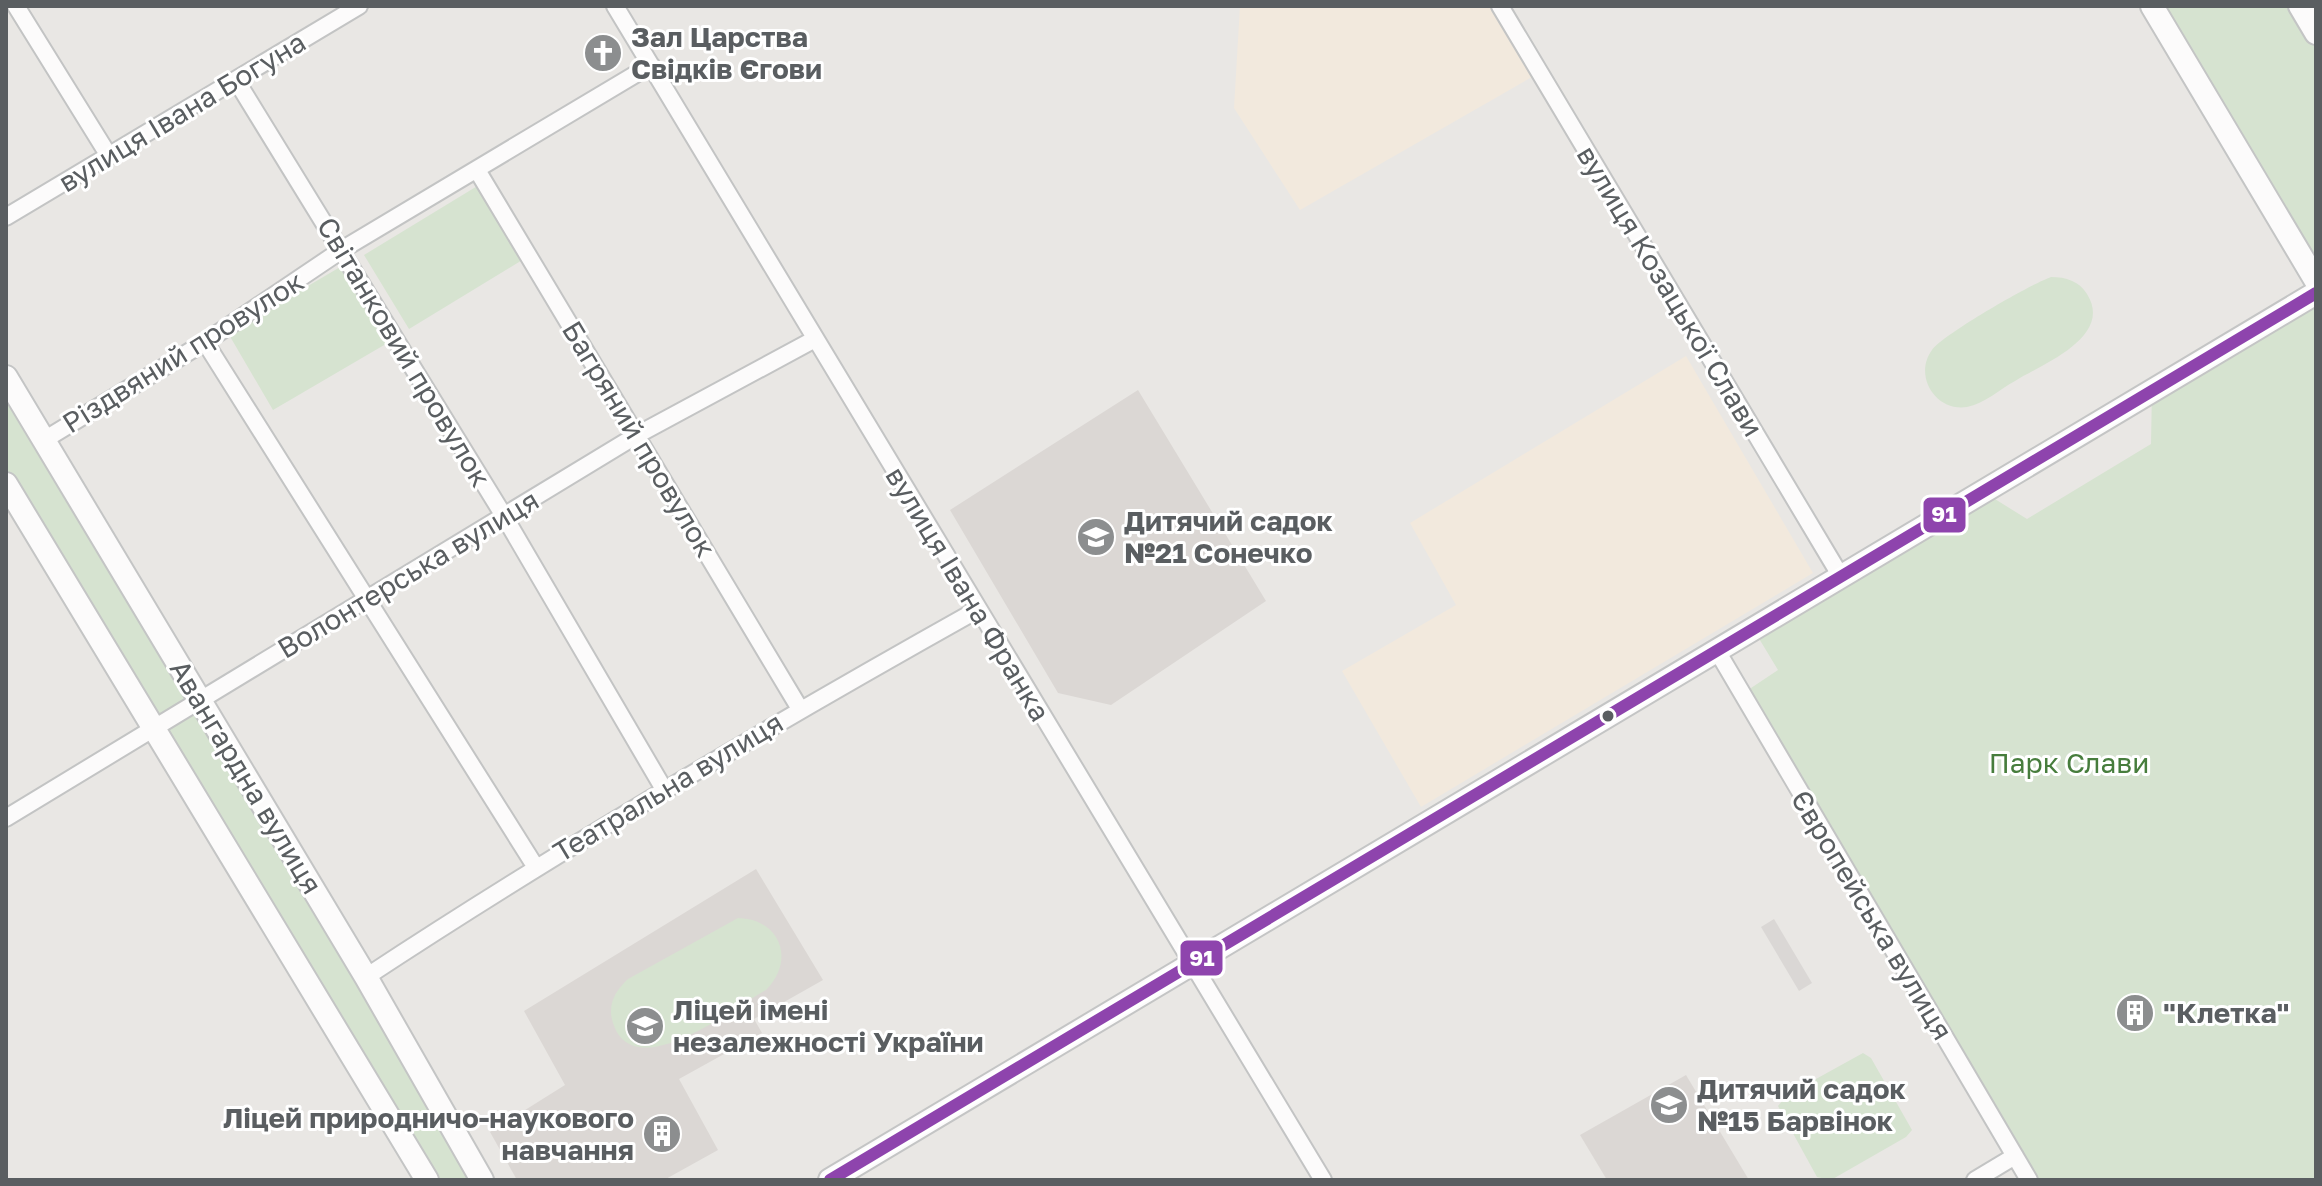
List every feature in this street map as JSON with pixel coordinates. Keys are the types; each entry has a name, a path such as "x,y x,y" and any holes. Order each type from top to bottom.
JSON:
{"street":[{"path":"16,6 109,156"},
{"name":"вулиця Івана Богуна","path":"6,217 359,6"},
{"name":"вулиця Івана Франка","path":"615,6 1323,1180"},
{"name":"вулиця Козацької Слави","path":"1500,6 1840,575"},
{"path":"2152,6 2316,281"},
{"path":"2300,6 2316,33"},
{"name":"Різдвяний провулок","path":"44,440 205,342 343,249 651,65"},
{"name":"Світанковий провулок","path":"236,80 343,249 665,791"},
{"name":"Багряний провулок","path":"477,170 800,709"},
{"path":"830,1180 2316,293"},
{"name":"Волонтерська вулиця","path":"6,818 156,730 199,698 369,600 637,435 815,339"},
{"path":"205,342 535,866"},
{"name":"Авангардна вулиця","path":"6,377 366,977 482,1180"},
{"name":"Авангардна вулиця","path":"6,484 427,1180"},
{"name":"Театральна вулиця","path":"366,977 535,866 800,709 977,610"},
{"name":"Європейська вулиця","path":"1716,649 2029,1180"},
{"path":"1975,1180 2015,1156"}],"shaded area":[{"path":"1240,6 1499,6 1539,73 1300,210 1234,108"},
{"path":"1686,356 1813,573 1421,807 1342,671 1456,605 1410,523"},
{"name":"Дитячий садок №21 Сонечко","path":"1138,390 1266,601 1111,705 1058,693 950,510"},
{"name":"Ліцей імені незалежності України","path":"756,869 823,980 754,1019 762,1033 679,1079 718,1150 664,1180 517,1180 490,1132 565,1085 524,1011"},
{"path":"1774,919 1812,983 1799,991 1761,927"},
{"name":"Дитячий садок №15 Барвінок","path":"1686,1075 1749,1180 1607,1180 1580,1135"}],"green space":[{"path":"2159,6 2290,6 2316,49 2316,267"},
{"path":"479,185 524,259 409,329 364,255"},
{"path":"347,263 391,341 273,410 228,333"},
{"path":"2051,277 2072,281 2087,294 2093,309 2091,323 2083,336 2057,357 1980,403 1956,407 1937,398 1925,371 1932,350 1988,310"},
{"name":"Парк Слави","path":"2316,296 2316,1180 2029,1180 1742,694 1778,670 1752,627 1982,491 2027,519 2151,444 2152,390"},
{"path":"6,377 481,1180 427,1180 6,484"},
{"path":"738,918 764,925 779,943 780,966 766,990 685,1037 662,1045 641,1047 624,1041 613,1023 611,1010 613,999 623,984"},
{"path":"1863,1053 1871,1058 1912,1130 1906,1137 1831,1180 1817,1177 1778,1106 1787,1095"}],"transit line":[{"name":"91","path":"830,1180 2316,293"}],"place":[{"name":"Зал Царства Свідків Єгови","path":"603,53"},
{"name":"Дитячий садок №21 Сонечко","path":"1096,537"},
{"name":"\"Клетка\"","path":"2135,1013"},
{"name":"Ліцей імені незалежності України","path":"645,1026"},
{"name":"Дитячий садок №15 Барвінок","path":"1669,1105"},
{"name":"Ліцей природничо-наукового навчання","path":"662,1134"}]}
